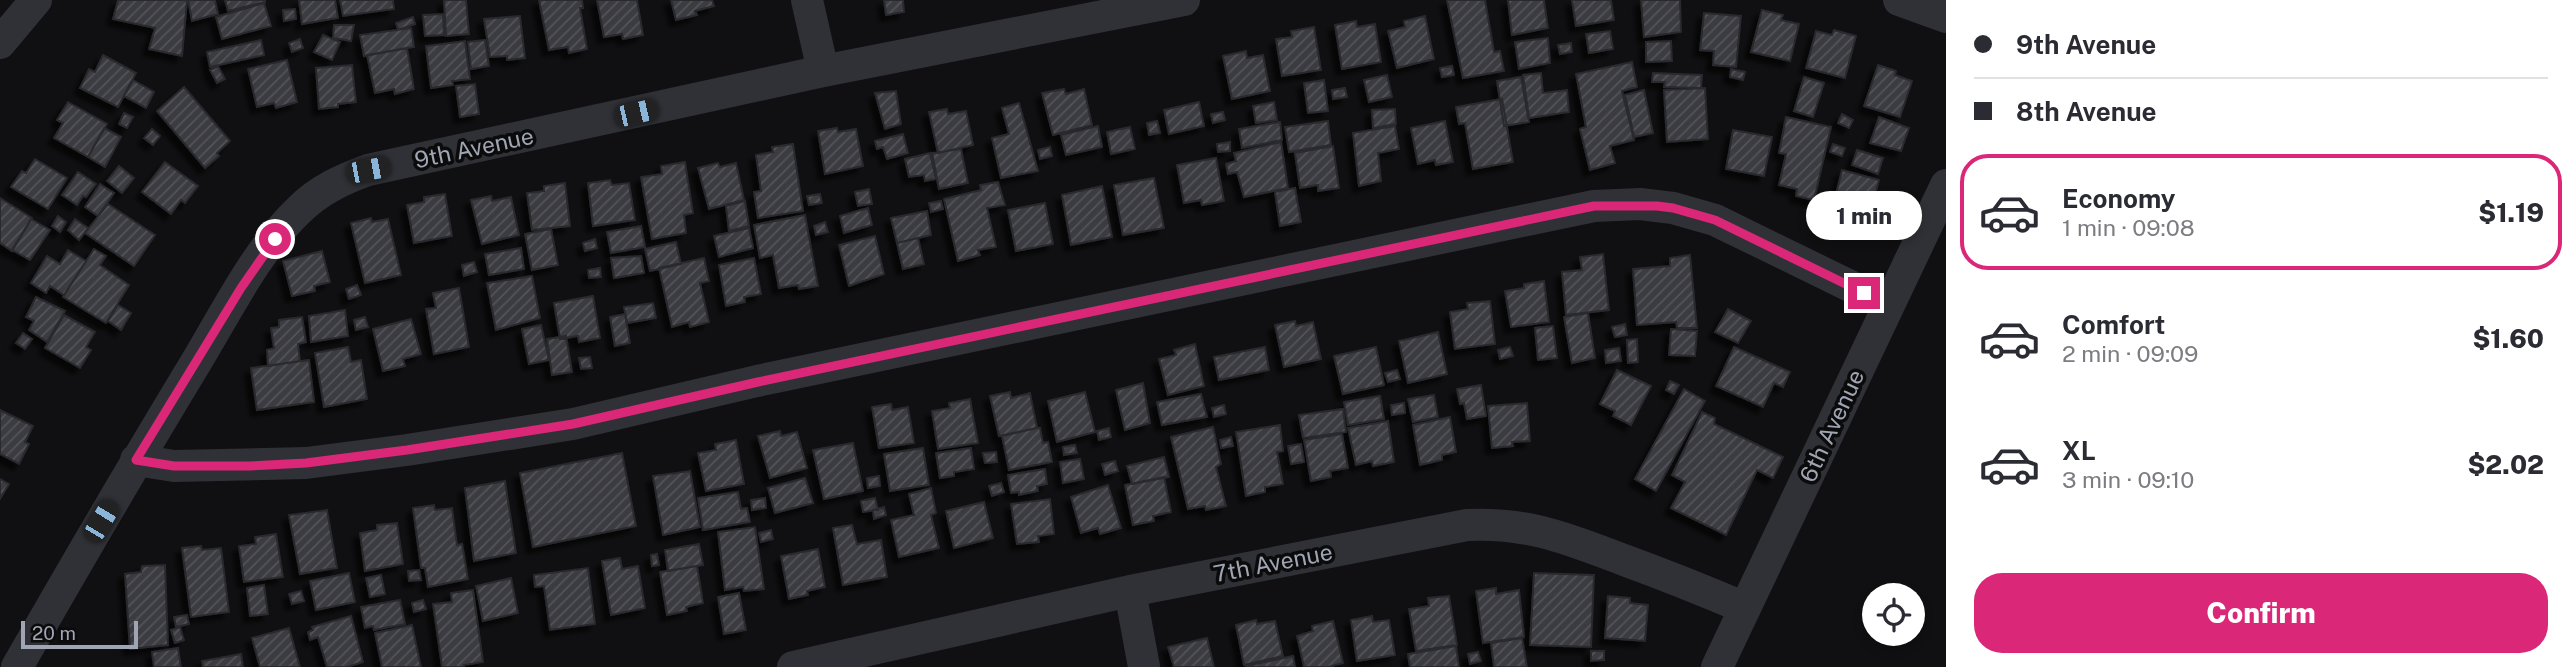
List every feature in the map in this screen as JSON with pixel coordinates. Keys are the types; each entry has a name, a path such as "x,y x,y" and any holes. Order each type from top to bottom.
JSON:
{"street":[{"path":"0,43 37,0"},
{"path":"807,0 823,71"},
{"name":"9th Avenue","path":"17,667 136,460 265,251 299,209 319,193 368,170 823,71 1184,0"},
{"path":"1899,0 1946,17"},
{"name":"6th Avenue","path":"1717,667 1946,185"},
{"path":"136,460 186,466 306,463 573,424 758,382 1594,206 1640,204 1673,208 1715,220 1889,304"},
{"name":"7th Avenue","path":"793,667 1130,591 1467,525 1499,524 1541,530 1745,608"},
{"path":"1130,591 1144,667"}],"building":[{"path":"118,0 187,0 182,56 149,49 155,28 113,19"},
{"path":"188,0 215,0 218,14 192,21"},
{"path":"225,0 265,0 265,2 228,11"},
{"path":"299,0 335,0 338,18 302,24"},
{"path":"340,0 393,0 394,9 343,16"},
{"path":"444,0 466,0 469,34 446,36"},
{"path":"539,0 582,0 583,8 580,8 587,49 569,53 568,47 549,50"},
{"path":"597,0 637,0 643,35 623,39 622,34 604,37"},
{"path":"671,0 712,0 714,6 695,11 697,15 676,20"},
{"path":"884,0 903,0 904,12 886,15"},
{"path":"1447,0 1485,0 1494,52 1500,51 1504,71 1463,78"},
{"path":"1508,0 1544,0 1548,28 1512,35"},
{"path":"1572,0 1611,0 1614,20 1576,26"},
{"path":"1641,0 1680,0 1681,32 1644,37"},
{"path":"264,3 271,26 222,39 216,17"},
{"path":"295,9 296,19 284,21 283,10"},
{"path":"1762,10 1783,15 1781,20 1799,24 1790,61 1751,52"},
{"path":"1704,13 1741,16 1736,67 1713,65 1714,51 1700,50"},
{"path":"443,14 444,35 425,36 423,15"},
{"path":"520,16 525,58 507,60 507,56 490,57 484,19"},
{"path":"1425,16 1434,59 1397,68 1388,31 1405,27 1404,21"},
{"path":"413,17 415,24 398,30 396,23"},
{"path":"1356,21 1357,27 1375,24 1381,62 1342,69 1335,25"},
{"path":"334,25 354,25 351,41 333,38"},
{"path":"1314,27 1321,70 1282,76 1276,39 1292,37 1291,31"},
{"path":"411,28 414,47 364,56 360,35"},
{"path":"1834,30 1856,36 1845,78 1806,68 1816,31 1832,35"},
{"path":"1610,31 1613,49 1589,53 1586,34"},
{"path":"323,35 340,42 332,60 314,52"},
{"path":"1548,38 1550,63 1519,69 1515,42"},
{"path":"300,39 303,48 292,52 289,43"},
{"path":"261,40 264,55 210,67 207,52"},
{"path":"485,40 489,66 471,69 468,42"},
{"path":"465,41 470,79 431,88 426,46"},
{"path":"1671,41 1672,61 1646,62 1646,42"},
{"path":"1571,43 1572,52 1560,54 1558,45"},
{"path":"407,48 414,89 395,94 394,89 375,93 367,55"},
{"path":"1246,51 1247,58 1263,55 1270,91 1232,99 1223,56"},
{"path":"103,55 136,73 118,107 80,88 89,69 95,72"},
{"path":"287,60 297,102 276,108 274,103 257,107 248,69"},
{"path":"1632,62 1637,87 1622,91 1634,140 1610,146 1615,163 1590,170 1580,129 1586,127 1576,74"},
{"path":"352,65 356,102 319,109 316,68"},
{"path":"1878,65 1896,71 1895,75 1912,81 1900,117 1864,106"},
{"path":"218,66 225,79 217,83 210,70"},
{"path":"1452,66 1454,75 1442,77 1440,68"},
{"path":"1731,69 1745,72 1743,80 1730,77"},
{"path":"1541,73 1543,93 1567,90 1569,112 1529,118 1523,75"},
{"path":"1653,73 1702,75 1701,88 1664,87 1665,82 1652,82"},
{"path":"1387,75 1392,97 1369,102 1364,80"},
{"path":"1521,77 1529,122 1504,126 1497,81"},
{"path":"1804,77 1824,83 1813,117 1794,111"},
{"path":"133,80 154,92 146,108 124,96"},
{"path":"1324,80 1328,111 1308,113 1304,83"},
{"path":"475,84 479,114 460,117 456,86"},
{"path":"184,87 230,141 217,153 219,156 205,168 157,111"},
{"path":"1345,88 1347,97 1333,99 1332,90"},
{"path":"1705,88 1708,139 1667,142 1664,90"},
{"path":"1064,89 1066,94 1084,89 1092,125 1053,135 1042,93"},
{"path":"1644,90 1653,133 1634,137 1625,95"},
{"path":"896,91 901,124 885,129 875,93"},
{"path":"1502,99 1513,162 1473,169 1465,123 1459,124 1456,107"},
{"path":"68,102 107,124 88,157 54,138 63,123 57,120"},
{"path":"1199,102 1204,126 1169,134 1164,110"},
{"path":"1274,102 1277,120 1256,123 1253,106"},
{"path":"1019,103 1038,171 1001,178 992,138 1009,134 1002,108"},
{"path":"947,109 948,114 966,111 973,145 938,153 929,112"},
{"path":"1395,109 1396,124 1373,128 1372,110"},
{"path":"1223,112 1225,120 1213,123 1211,114"},
{"path":"124,113 133,117 127,128 119,124"},
{"path":"1842,114 1853,120 1849,128 1838,123"},
{"path":"1786,117 1831,127 1814,200 1796,196 1797,189 1779,185 1786,154 1779,153"},
{"path":"1879,117 1909,128 1901,151 1870,143"},
{"path":"1157,121 1160,133 1149,135 1147,123"},
{"path":"1328,121 1331,145 1289,152 1285,127"},
{"path":"1445,121 1453,162 1436,165 1435,160 1418,164 1411,128"},
{"path":"1280,122 1282,140 1242,148 1239,129"},
{"path":"1098,126 1102,147 1066,155 1061,135"},
{"path":"1395,126 1399,149 1378,153 1381,181 1359,186 1353,133"},
{"path":"1130,127 1135,149 1111,154 1107,132"},
{"path":"104,128 121,137 105,167 88,157"},
{"path":"837,128 838,132 856,129 863,166 825,174 818,131"},
{"path":"152,129 160,136 153,145 144,138"},
{"path":"1733,130 1772,137 1764,176 1726,169"},
{"path":"903,134 908,153 887,159 883,147 877,149 875,141"},
{"path":"1230,142 1230,151 1218,152 1217,144"},
{"path":"1281,142 1288,188 1244,197 1237,172 1228,174 1226,164 1236,161 1234,153"},
{"path":"793,144 803,211 758,218 754,192 761,191 756,155 773,152 772,147"},
{"path":"1833,144 1845,148 1842,156 1830,152"},
{"path":"1333,146 1339,188 1318,191 1318,185 1300,188 1295,153"},
{"path":"1050,147 1052,156 1040,159 1038,150"},
{"path":"961,149 968,183 939,189 932,153"},
{"path":"1857,150 1883,158 1878,174 1852,165"},
{"path":"930,153 936,179 925,181 924,175 909,177 905,159"},
{"path":"1216,158 1224,201 1202,205 1201,200 1184,203 1177,165"},
{"path":"35,159 67,178 48,209 11,187 22,171 26,173"},
{"path":"165,162 198,186 185,203 181,200 171,214 142,192"},
{"path":"685,162 693,213 684,215 686,233 652,239 641,177 662,174 661,166"},
{"path":"718,163 720,167 736,163 744,200 709,209 698,168"},
{"path":"119,166 134,178 122,193 107,181"},
{"path":"1842,170 1879,180 1870,215 1853,210 1852,215 1832,210"},
{"path":"78,172 96,184 77,205 62,195"},
{"path":"1154,178 1164,228 1123,235 1114,185"},
{"path":"610,180 612,185 629,183 635,220 593,226 588,183"},
{"path":"998,182 1005,205 987,208 996,247 978,250 980,255 958,261 944,199 981,190 980,185"},
{"path":"565,183 570,226 532,230 527,193 544,191 544,186"},
{"path":"100,184 114,193 98,216 85,207"},
{"path":"1102,186 1112,237 1071,245 1062,195"},
{"path":"1295,188 1301,222 1280,226 1275,192"},
{"path":"869,189 872,204 858,206 855,192"},
{"path":"445,194 452,236 414,243 407,205 424,202 424,197"},
{"path":"820,194 822,203 809,205 807,196"},
{"path":"491,196 492,201 511,197 519,235 482,244 471,200"},
{"path":"0,198 32,218 12,251 0,243"},
{"path":"745,201 749,226 729,231 726,206"},
{"path":"941,201 943,209 931,212 929,203"},
{"path":"1045,203 1053,244 1016,251 1008,210"},
{"path":"108,204 155,235 134,266 85,233"},
{"path":"868,208 872,225 844,233 840,216"},
{"path":"927,211 931,235 897,243 891,218"},
{"path":"805,215 818,286 779,288 773,255 760,258 754,225"},
{"path":"58,216 66,222 60,232 52,226"},
{"path":"371,218 372,222 388,219 401,275 365,283 351,223"},
{"path":"31,219 50,230 30,260 12,250"},
{"path":"75,219 88,228 79,240 68,230"},
{"path":"825,222 828,232 816,235 814,226"},
{"path":"641,226 645,247 611,253 607,232"},
{"path":"749,228 753,248 719,257 714,236"},
{"path":"551,229 558,265 532,270 525,234"},
{"path":"875,236 884,274 849,286 839,245"},
{"path":"918,238 924,264 903,269 897,243"},
{"path":"595,239 597,248 585,251 583,243"},
{"path":"676,242 681,264 650,271 645,249"},
{"path":"521,248 524,269 489,275 485,254"},
{"path":"94,249 106,256 100,265 129,285 106,323 63,297"},
{"path":"68,250 86,261 64,295 50,286 46,293 31,283 47,256 60,264"},
{"path":"322,251 330,282 314,286 315,291 292,296 283,261"},
{"path":"1603,254 1609,310 1566,315 1562,272 1582,270 1580,257"},
{"path":"1690,255 1697,328 1677,328 1676,322 1637,325 1633,269 1670,266 1670,258"},
{"path":"641,256 644,273 614,278 611,258"},
{"path":"704,258 709,281 700,283 709,322 690,327 689,322 672,327 659,268"},
{"path":"754,258 761,294 744,297 745,302 726,306 719,265"},
{"path":"474,262 477,272 464,276 462,265"},
{"path":"600,268 601,277 589,278 588,270"},
{"path":"532,276 540,318 496,330 487,283"},
{"path":"1544,281 1549,322 1511,327 1505,291"},
{"path":"357,285 361,295 349,299 346,289"},
{"path":"459,288 469,347 434,354 426,309 436,308 433,293"},
{"path":"593,296 600,338 579,342 578,336 560,339 554,303"},
{"path":"36,297 65,311 47,342 29,330 34,321 26,317"},
{"path":"1490,301 1495,344 1455,349 1450,312 1468,309 1467,303"},
{"path":"653,303 656,318 627,323 624,307"},
{"path":"118,305 131,313 121,330 108,321"},
{"path":"1728,309 1751,321 1738,343 1715,332"},
{"path":"345,310 348,336 311,342 309,316"},
{"path":"1588,313 1595,358 1572,363 1564,317"},
{"path":"625,314 630,343 615,346 610,317"},
{"path":"64,315 95,332 86,347 91,350 80,368 45,348"},
{"path":"302,317 306,342 298,344 300,361 268,366 267,350 274,348 271,328 279,327 279,320"},
{"path":"365,317 368,327 356,330 354,320"},
{"path":"411,319 421,354 403,359 405,366 383,371 373,329"},
{"path":"1295,321 1296,326 1313,322 1321,359 1284,367 1275,325"},
{"path":"1625,324 1627,335 1615,337 1612,327"},
{"path":"541,325 549,360 529,364 522,329"},
{"path":"1553,326 1557,358 1538,360 1535,328"},
{"path":"1671,329 1697,331 1695,356 1669,355"},
{"path":"1438,332 1447,374 1408,383 1399,341"},
{"path":"23,333 32,339 25,349 16,343"},
{"path":"566,336 572,372 552,375 547,339"},
{"path":"1637,339 1638,362 1628,363 1627,340"},
{"path":"1195,344 1204,386 1168,395 1159,359 1176,355 1174,350"},
{"path":"348,347 351,362 361,360 367,399 324,407 315,353"},
{"path":"1265,347 1269,370 1219,380 1214,357"},
{"path":"1376,347 1384,385 1343,394 1334,356"},
{"path":"1510,347 1513,356 1500,359 1498,350"},
{"path":"1734,347 1790,372 1783,387 1774,383 1763,407 1716,386"},
{"path":"1619,348 1621,361 1606,363 1605,350"},
{"path":"590,357 592,368 581,369 579,358"},
{"path":"309,360 314,402 257,410 251,368"},
{"path":"1397,370 1400,379 1388,382 1385,373"},
{"path":"1617,370 1651,386 1631,425 1613,416 1615,411 1600,404"},
{"path":"1670,381 1679,385 1674,394 1666,390"},
{"path":"1143,383 1150,423 1125,430 1116,390"},
{"path":"1481,385 1486,416 1467,419 1464,403 1460,404 1457,389"},
{"path":"1684,389 1705,401 1656,491 1635,479"},
{"path":"1010,392 1011,398 1030,393 1037,428 999,436 990,396"},
{"path":"1085,392 1095,432 1057,442 1048,401"},
{"path":"1201,394 1207,417 1162,425 1157,402"},
{"path":"1434,395 1438,417 1413,422 1408,399"},
{"path":"1380,396 1384,419 1348,425 1344,402"},
{"path":"970,399 978,443 938,449 932,411 950,408 949,403"},
{"path":"1404,403 1405,413 1392,415 1391,405"},
{"path":"1527,403 1530,441 1512,442 1513,446 1492,448 1488,406"},
{"path":"891,404 892,410 908,407 914,443 879,448 872,407"},
{"path":"1224,405 1226,414 1214,417 1212,408"},
{"path":"1343,409 1346,432 1303,438 1299,415"},
{"path":"0,410 33,426 25,442 29,444 19,464 0,454"},
{"path":"1702,412 1715,418 1714,424 1783,457 1773,478 1757,470 1726,535 1671,508 1685,482 1672,475"},
{"path":"1450,417 1456,452 1442,455 1442,460 1420,465 1413,425"},
{"path":"1388,421 1394,462 1373,466 1372,461 1356,465 1348,428"},
{"path":"1280,425 1283,451 1277,452 1283,484 1265,487 1265,492 1246,496 1236,432"},
{"path":"1213,427 1221,464 1216,467 1226,506 1206,510 1205,506 1188,509 1171,437"},
{"path":"1040,428 1043,443 1048,442 1052,462 1009,470 1002,436"},
{"path":"1109,428 1111,437 1099,440 1097,431"},
{"path":"780,431 781,436 797,432 807,468 770,478 758,436"},
{"path":"1342,434 1348,468 1330,471 1331,477 1311,481 1304,440"},
{"path":"1231,437 1233,446 1221,448 1220,440"},
{"path":"736,440 744,484 706,491 698,453 716,450 715,444"},
{"path":"853,443 863,491 824,499 813,450"},
{"path":"1301,444 1304,462 1291,464 1288,446"},
{"path":"1075,445 1077,453 1064,455 1063,447"},
{"path":"923,448 929,485 890,491 884,454"},
{"path":"971,448 974,469 954,472 954,476 940,478 936,453"},
{"path":"996,452 997,462 985,463 983,453"},
{"path":"622,453 636,526 533,547 520,473"},
{"path":"1164,457 1169,477 1132,484 1127,466"},
{"path":"1080,459 1084,479 1063,483 1060,462"},
{"path":"1115,461 1118,471 1105,475 1102,464"},
{"path":"1045,469 1047,484 1037,486 1038,491 1019,495 1019,492 1011,493 1008,475"},
{"path":"690,471 700,527 663,535 653,476"},
{"path":"879,476 880,486 868,488 867,478"},
{"path":"1164,477 1171,512 1153,516 1154,521 1133,525 1125,485"},
{"path":"805,478 813,503 775,513 768,488"},
{"path":"0,479 9,484 0,499"},
{"path":"505,481 516,553 474,561 465,488"},
{"path":"1001,483 1004,492 992,496 989,486"},
{"path":"1108,485 1121,528 1100,534 1098,528 1081,533 1071,497"},
{"path":"931,488 936,513 931,515 939,548 899,557 891,520 914,515 909,494"},
{"path":"738,492 741,509 747,508 750,522 703,530 698,498"},
{"path":"765,498 766,508 752,510 751,500"},
{"path":"875,498 878,510 863,512 861,501"},
{"path":"1050,499 1054,534 1038,536 1039,542 1017,544 1011,504"},
{"path":"984,502 993,538 954,548 946,511"},
{"path":"434,505 435,510 452,508 457,545 462,544 468,579 428,587 425,568 421,568 413,508"},
{"path":"884,507 886,515 874,519 873,510"},
{"path":"327,510 337,568 300,574 289,515"},
{"path":"397,523 403,564 365,571 360,533 377,530 377,525"},
{"path":"852,525 857,544 881,540 887,577 843,585 833,528"},
{"path":"755,527 764,589 744,591 743,587 725,590 718,532"},
{"path":"771,530 773,539 761,542 759,533"},
{"path":"276,534 283,577 244,582 239,546 256,544 255,537"},
{"path":"699,544 703,565 668,571 665,550"},
{"path":"201,546 202,550 221,548 229,612 191,617 182,548"},
{"path":"818,549 825,587 807,591 808,595 789,599 781,556"},
{"path":"657,554 659,565 652,566 651,555"},
{"path":"620,558 622,569 638,566 645,608 611,615 602,561"},
{"path":"165,565 168,645 130,649 125,574 141,572 142,566"},
{"path":"697,566 703,603 686,607 687,611 667,615 660,572"},
{"path":"588,568 595,624 550,630 544,586 535,587 534,575"},
{"path":"419,570 421,580 409,581 408,571"},
{"path":"349,573 355,602 316,610 310,581"},
{"path":"1534,573 1594,575 1591,647 1530,645"},
{"path":"381,575 385,594 370,597 366,578"},
{"path":"511,578 518,613 483,621 476,586"},
{"path":"264,585 268,614 250,616 247,588"},
{"path":"1496,588 1496,594 1519,590 1524,637 1483,643 1476,591"},
{"path":"473,590 483,662 464,667 442,667 433,604 452,602 451,593"},
{"path":"301,591 304,601 292,604 289,594"},
{"path":"739,593 746,630 724,634 718,597"},
{"path":"1449,596 1457,645 1416,651 1409,609 1429,606 1428,598"},
{"path":"1608,596 1630,598 1630,603 1648,605 1645,641 1605,638"},
{"path":"400,600 405,624 374,630 373,626 365,628 361,607"},
{"path":"423,600 426,609 414,612 412,603"},
{"path":"187,615 189,624 176,627 174,617"},
{"path":"351,616 363,662 347,667 327,667 318,637 310,640 308,632 313,630 312,627"},
{"path":"1372,616 1373,622 1389,620 1395,655 1357,661 1351,620"},
{"path":"1256,620 1257,624 1275,621 1283,656 1244,665 1236,625"},
{"path":"1333,621 1343,663 1328,667 1304,667 1297,636 1313,631 1312,626"},
{"path":"412,625 421,667 382,667 375,633"},
{"path":"180,627 184,640 175,643 171,630"},
{"path":"289,628 300,667 260,667 252,638"},
{"path":"1207,638 1214,667 1174,667 1168,647"},
{"path":"1522,638 1527,667 1494,667 1491,643"},
{"path":"1456,646 1459,667 1410,667 1408,654"},
{"path":"178,648 181,667 154,667 152,652"},
{"path":"1591,651 1604,651 1604,660 1591,661"},
{"path":"1478,652 1481,661 1470,664 1468,654"},
{"path":"241,654 243,667 203,667 202,661"},
{"path":"1293,656 1295,667 1246,667 1246,666"}],"route":[{"path":"275,239 241,288 136,460 174,466 306,463 573,424 758,382 1594,206 1640,204 1673,208 1715,220 1864,293"}]}
